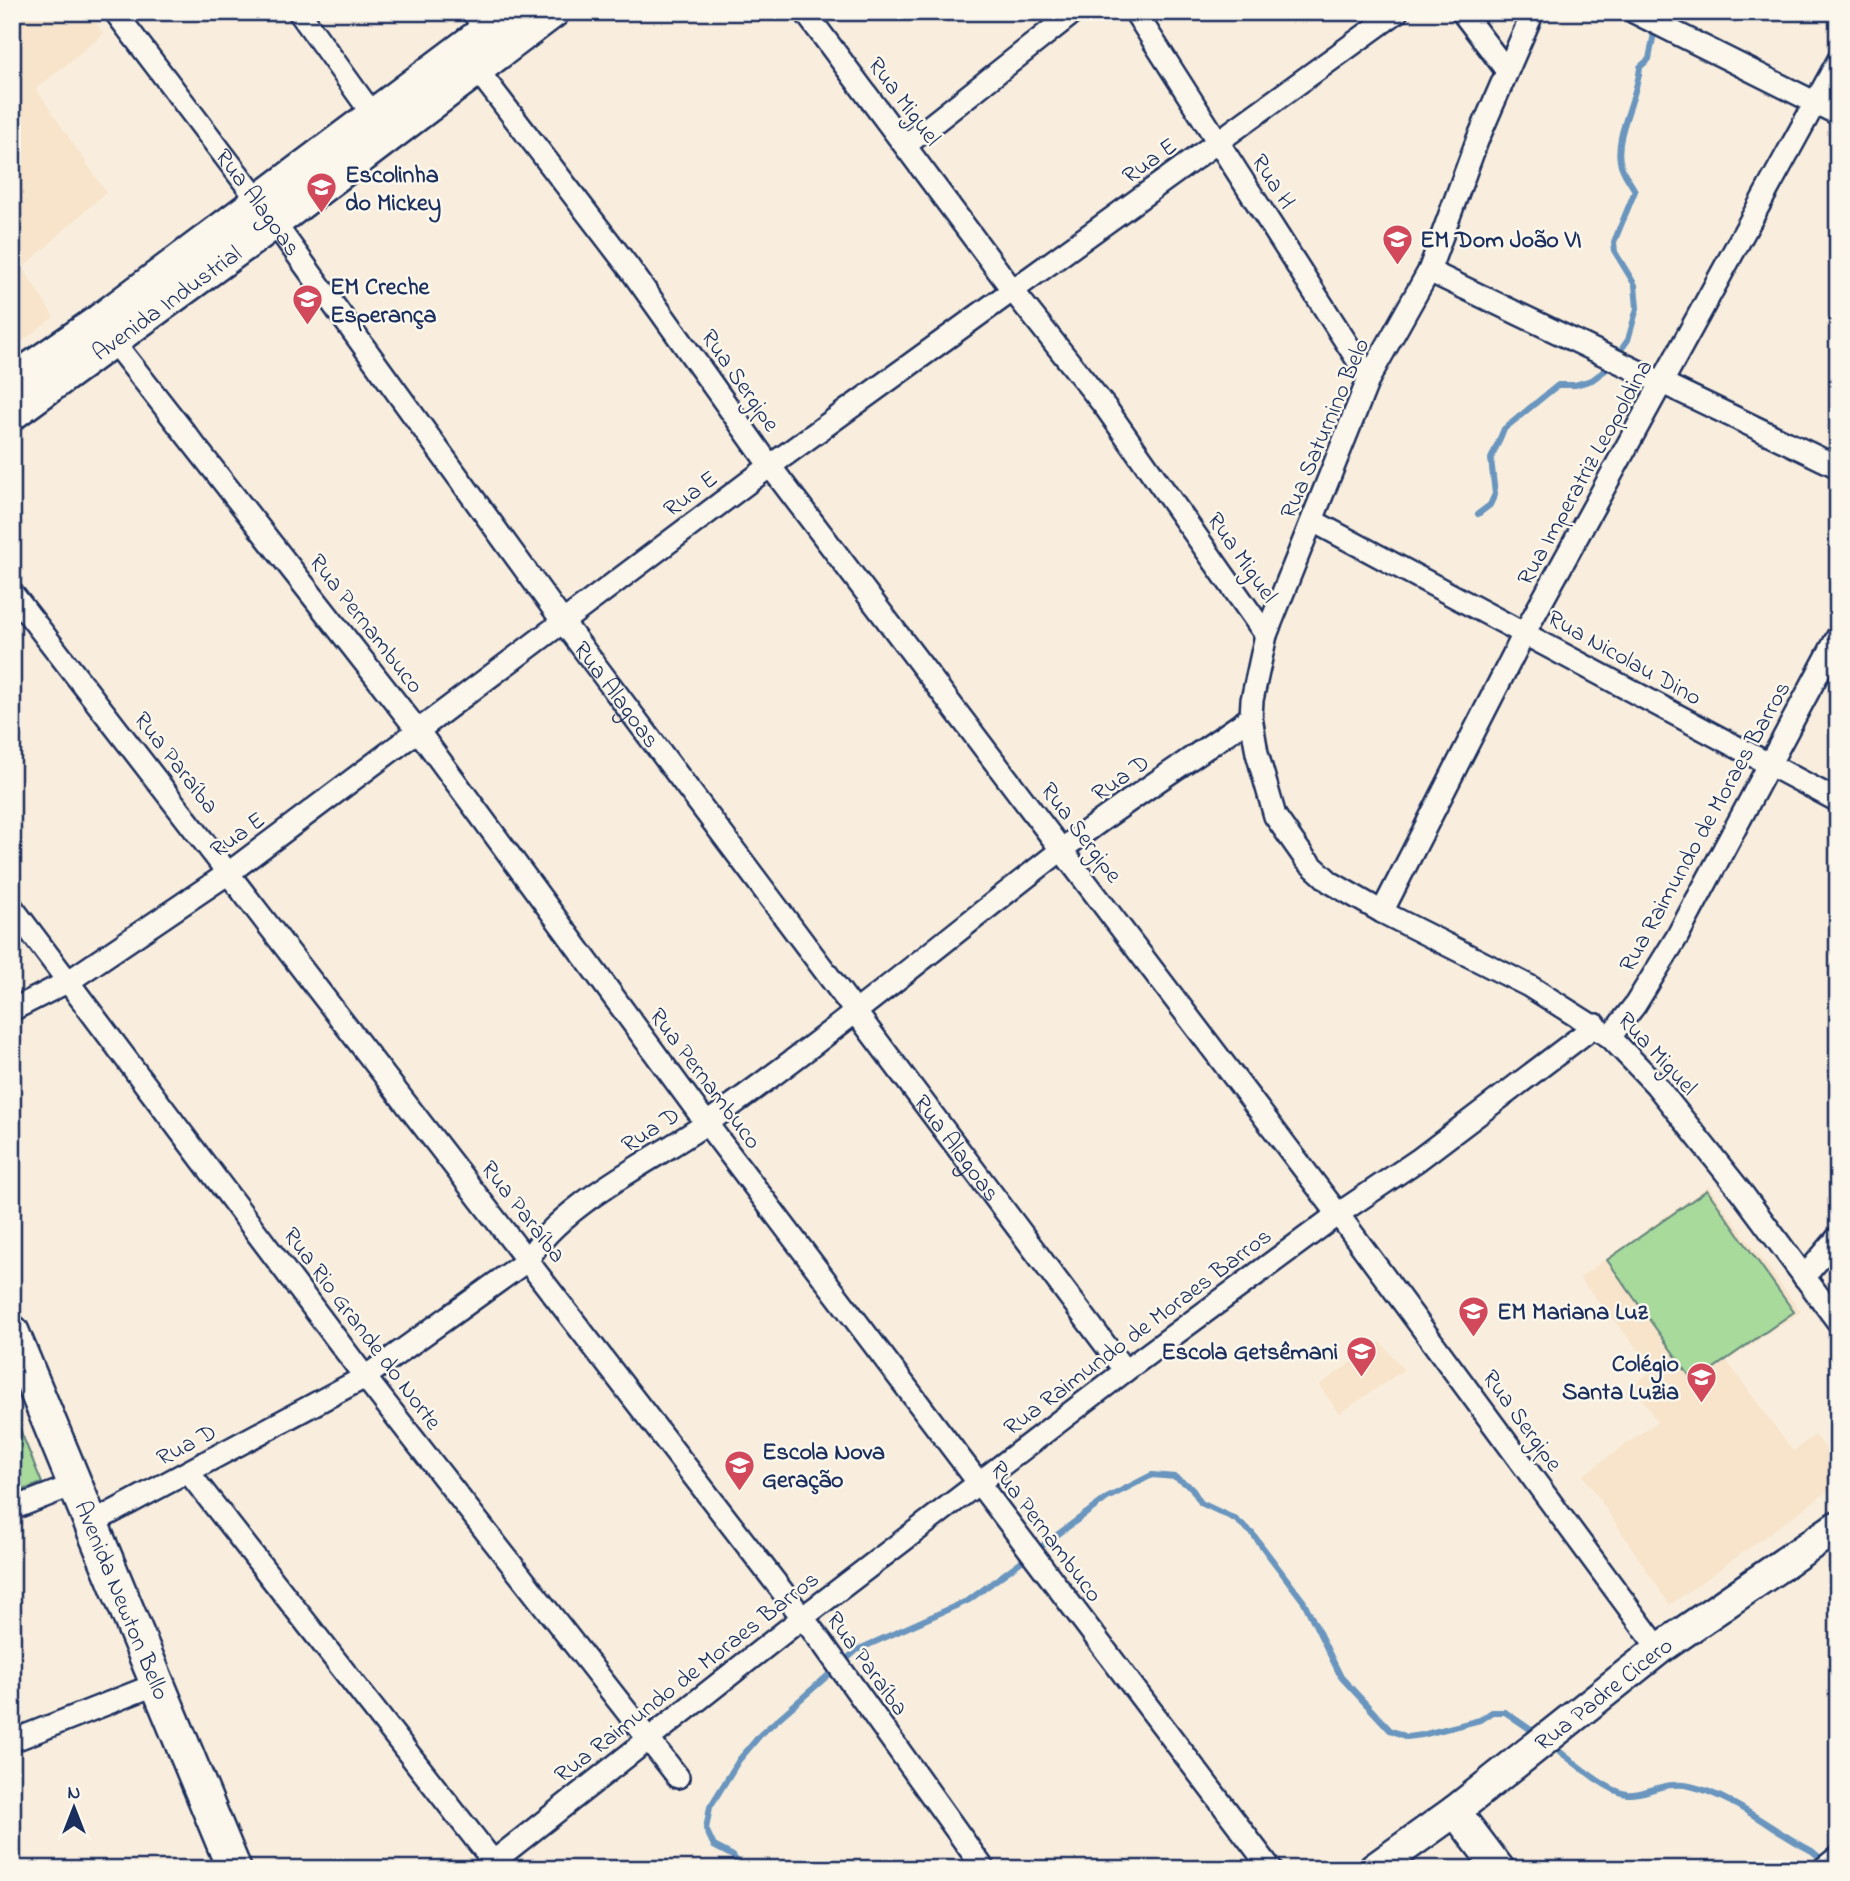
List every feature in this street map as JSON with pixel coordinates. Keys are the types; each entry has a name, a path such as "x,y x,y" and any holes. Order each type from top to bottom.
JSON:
{"main road":[{"name":"Avenida Newton Bello","path":"12,1332 234,1869"}],"street":[{"name":"Rua Alagoas","path":"115,12 257,199 563,622 1125,1371"},
{"path":"299,12 373,115"},
{"name":"Avenida Industrial","path":"12,380 105,331 274,224 469,60 479,21 509,12"},
{"name":"Avenida Industrial","path":"12,415 257,199 373,115 554,12"},
{"path":"906,145 1074,12"},
{"name":"Rua H","path":"1135,12 1369,378"},
{"name":"Rua E","path":"12,1010 69,981 230,872 770,466 1014,292 1397,12"},
{"path":"1462,12 1507,71"},
{"name":"Rua Saturnino Belo","path":"1266,635 1369,378 1429,271 1477,141 1533,12"},
{"name":"Rua Miguel","path":"812,15 1014,292 1106,408 1266,635 1255,678 1251,717 1275,816 1292,843 1330,882 1382,912 1529,986 1603,1031 1655,1084 1838,1322"},
{"path":"1638,15 1838,114"},
{"name":"Rua Sergipe","path":"469,60 631,269 770,466 1338,1214 1659,1649"},
{"name":"Rua Imperatriz Leopoldina","path":"1382,912 1525,632 1838,61"},
{"path":"1429,271 1595,353 1664,382 1838,467"},
{"name":"Rua Pernambuco","path":"105,331 419,732 707,1124 1054,1586 1271,1869"},
{"name":"Rua Nicolau Dino","path":"1312,521 1838,800"},
{"name":"Rua Paraíba","path":"12,593 230,872 822,1644 984,1869"},
{"name":"Rua Raimundo de Moraes Barros","path":"492,1866 649,1737 1125,1371 1338,1214 1603,1031 1635,1005 1677,937 1838,636"},
{"name":"Rua D","path":"92,1523 366,1377 528,1260 538,1241 558,1225 707,1124 857,1011 1063,849 1251,717"},
{"name":"Rua Rio Grande do Norte","path":"12,907 366,1377 678,1777"},
{"path":"1804,1277 1838,1237"},
{"path":"189,1473 492,1866"},
{"path":"12,1509 76,1484"},
{"name":"Rua Padre Cicero","path":"1374,1869 1455,1811 1659,1649 1838,1525"},
{"path":"12,1741 157,1684"},
{"path":"1455,1811 1499,1869"},
{"path":"1823,1869 1838,1857"}],"shaded area":[{"path":"12,12 89,12 104,34 36,89 106,192 23,268 54,317 12,349"},
{"name":"Colégio Santa Luzia","path":"1708,1186 1801,1312 1727,1361 1793,1451 1815,1435 1838,1463 1838,1484 1670,1605 1583,1475 1657,1422 1634,1385 1654,1369 1579,1278"},
{"name":"Escola Getsêmani","path":"1381,1342 1404,1370 1339,1414 1319,1385"}],"green space":[{"path":"1707,1190 1794,1312 1694,1382 1607,1260"},
{"path":"12,1410 42,1483 12,1494"}],"waterway":[{"path":"1478,514 1490,505 1495,494 1491,459 1504,429 1558,385 1575,385 1592,380 1607,369 1628,340 1637,308 1635,285 1615,252 1614,242 1635,191 1622,169 1619,150 1640,67 1649,59 1658,12"},
{"path":"742,1869 733,1856 714,1846 706,1829 710,1807 739,1760 761,1734 857,1650 969,1600 1107,1498 1152,1475 1175,1477 1191,1487 1201,1503 1235,1519 1252,1533 1304,1602 1341,1677 1390,1730 1407,1737 1422,1735 1480,1720 1492,1712 1505,1712 1537,1734"},
{"path":"1551,1745 1598,1781 1618,1792 1634,1794 1672,1785 1690,1786 1706,1791 1737,1806 1812,1851 1825,1862"}],"place":[{"name":"Escolinha do Mickey","path":"322,215"},
{"name":"EM Dom João VI","path":"1397,266"},
{"name":"EM Creche Esperança","path":"307,327"},
{"name":"EM Mariana Luz","path":"1474,1338"},
{"name":"Escola Getsêmani","path":"1361,1378"},
{"name":"Colégio Santa Luzia","path":"1702,1404"},
{"name":"Escola Nova Geração","path":"739,1492"}]}
